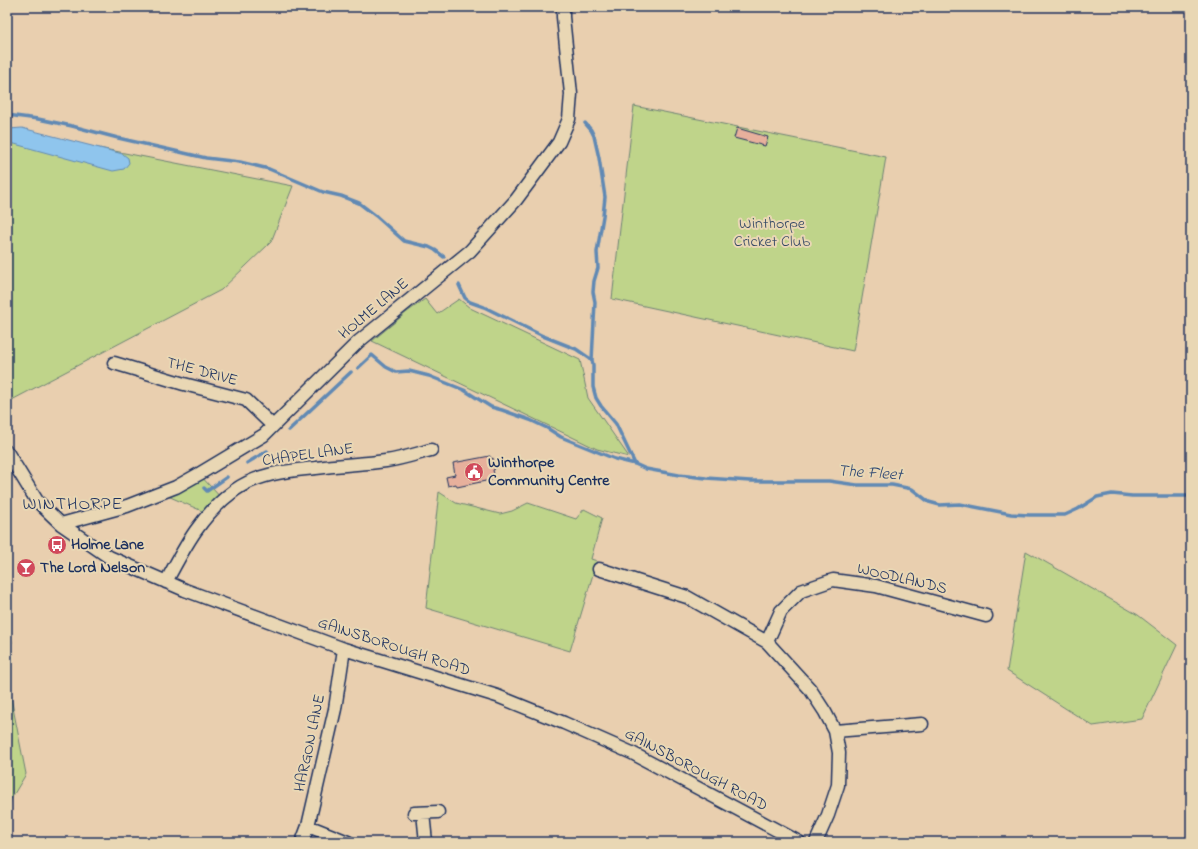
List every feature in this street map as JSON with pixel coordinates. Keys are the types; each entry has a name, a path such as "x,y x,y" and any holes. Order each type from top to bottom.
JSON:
{"street":[{"name":"HOLME LANE","path":"61,524 127,506 176,487 264,434 358,342 470,251 516,200 559,142 569,119 572,94 563,17 564,7"},
{"name":"THE DRIVE","path":"114,363 184,384 246,400 273,426"},
{"name":"CHAPEL LANE","path":"166,582 199,525 223,500 248,482 269,474 388,460 431,450"},
{"name":"GAINSBOROUGH ROAD","path":"7,452 37,501 61,524 109,557 185,590 344,649 497,696 564,723 632,753 799,842"},
{"path":"599,569 687,597 767,642 810,689 835,731 840,753 838,785 828,815 816,842"},
{"name":"WOODLANDS","path":"767,642 781,611 802,591 833,580 876,586 986,616"},
{"name":"HARGON LANE","path":"302,842 308,826 334,709 344,649"},
{"path":"835,731 922,724"},
{"path":"426,842 419,813 438,812"},
{"path":"308,826 348,842"}],"green space":[{"name":"Winthorpe Cricket Club","path":"634,106 886,157 853,351 612,299"},
{"path":"7,130 293,186 271,242 221,290 7,402"},
{"path":"425,299 437,314 459,299 470,308 580,360 588,398 629,457 597,449 372,341"},
{"path":"199,474 223,500 209,514 161,493"},
{"path":"439,492 456,503 500,514 512,511 528,503 576,519 584,509 602,518 591,559 597,561 570,651 426,608"},
{"path":"1026,551 1138,615 1177,645 1142,719 1093,726 1007,671"},
{"path":"7,607 12,643 7,644"},
{"path":"7,677 26,774 11,799 7,817"}],"water":[{"path":"22,128 123,154 128,158 129,163 124,169 113,171 11,143 7,136 9,129"}],"building":[{"path":"737,128 768,137 765,146 734,138"},
{"name":"Winthorpe Community Centre","path":"490,456 491,459 493,458 495,479 457,487 456,484 448,486 446,477 455,475 453,463"}],"waterway":[{"path":"7,115 38,119 72,126 206,158 240,162 269,169 323,192 341,196 359,203 404,241 429,247 444,257"},
{"path":"585,123 594,136 605,197 597,252 598,268 594,281 593,292 595,302 592,360"},
{"path":"459,285 465,298 470,302 484,307 543,336 576,349 592,360 593,387 596,398 616,424 635,464"},
{"name":"The Fleet","path":"358,368 372,355 386,367 396,372 409,371 429,376 464,390 491,407 530,420 561,437 615,459 635,464 646,469 679,475 750,481 829,481 857,485 892,485 912,489 929,502 940,505 960,504 1011,514 1029,515 1065,515 1097,497 1112,494 1132,496 1191,496"},
{"path":"289,430 351,372"},
{"path":"247,463 267,451"},
{"path":"204,488 207,491 227,477"}],"place":[{"name":"Winthorpe Community Centre","path":"474,472"},
{"name":"Holme Lane","path":"57,545"},
{"name":"The Lord Nelson","path":"26,568"}],"district":[{"name":"WINTHORPE","path":"73,505"}]}
